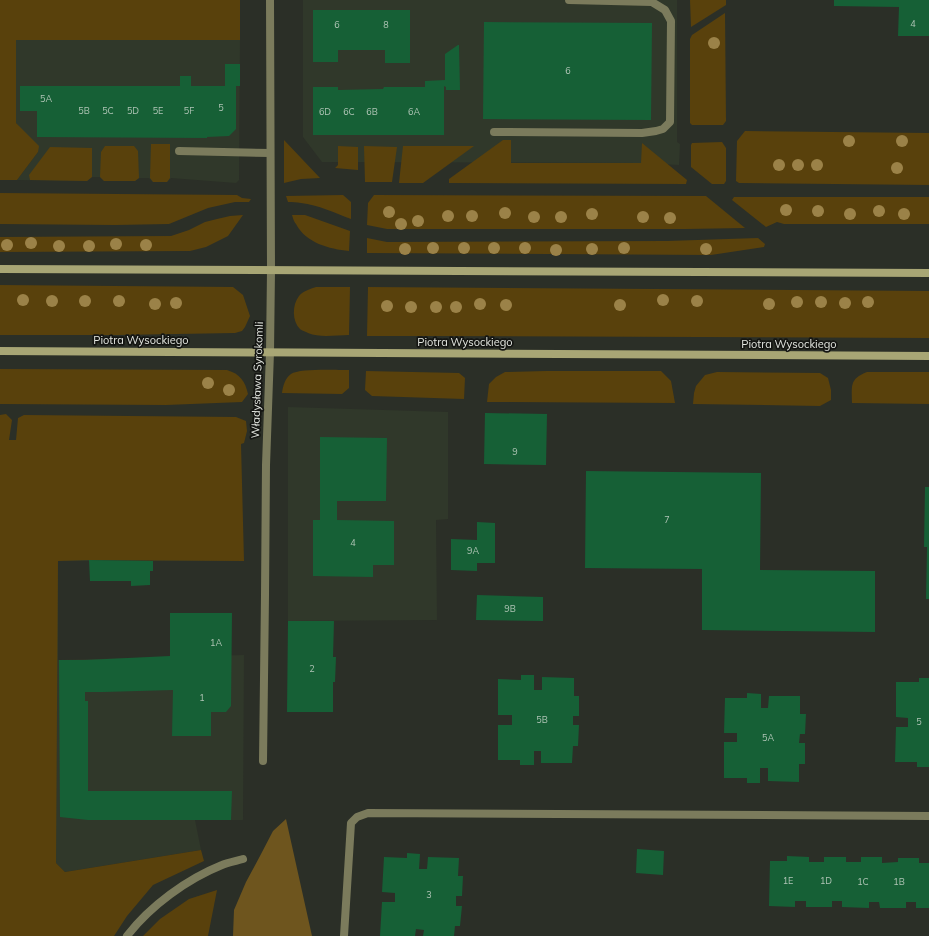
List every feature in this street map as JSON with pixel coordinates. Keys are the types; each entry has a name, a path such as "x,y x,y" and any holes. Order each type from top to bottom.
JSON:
{"main road":[{"path":"0,269 929,273"},
{"name":"Piotra Wysockiego","path":"0,351 929,356"}],"street":[{"name":"Władysława Syrokomli","path":"262,761 266,465 271,270 270,0"},
{"path":"494,132 642,133 663,129 670,122 671,21 665,10 652,2 569,0"},
{"path":"179,152 270,153"},
{"path":"344,936 351,823 357,817 368,813 929,816"},
{"path":"127,936 163,899 199,876 223,864 243,859"}],"shaded area":[{"path":"0,0 240,0 240,40 16,40 16,123 39,146 38,152 17,180 0,180"},
{"path":"303,0 677,0 677,142 680,144 679,165 642,163 322,162 303,137"},
{"path":"690,0 726,0 726,5 691,27"},
{"path":"725,13 726,121 723,125 692,125 690,123 690,39 692,35"},
{"path":"16,40 240,40 239,180 236,183 171,178 167,182 153,182 149,178 139,178 135,181 104,181 100,177 92,177 87,181 17,180 38,152 16,123"},
{"path":"745,131 929,133 929,185 739,183 736,181 737,141"},
{"path":"284,140 320,178 301,179 284,183"},
{"path":"503,140 511,140 511,163 641,163 642,143 687,180 686,184 449,183 449,179"},
{"path":"722,142 726,148 726,181 724,184 712,184 691,167 691,145 692,143"},
{"path":"151,144 170,144 170,178 167,182 153,182 150,178"},
{"path":"105,146 134,146 138,151 139,178 135,181 104,181 100,177 101,152"},
{"path":"338,146 358,147 358,170 335,168 338,165"},
{"path":"364,146 397,147 392,182 365,182"},
{"path":"403,146 474,146 423,183 399,183"},
{"path":"50,147 92,148 92,177 87,181 30,180 29,175"},
{"path":"0,193 237,195 242,198 251,199 249,202 235,202 208,208 169,224 0,224"},
{"path":"343,195 351,202 351,219 314,206 298,202 288,202 286,196"},
{"path":"374,195 706,196 745,228 387,229 367,225 368,203"},
{"path":"734,197 929,197 929,224 784,224 777,222 766,227 732,200"},
{"path":"243,215 228,236 206,247 190,251 0,252 0,237 171,236 189,230 205,222 230,216"},
{"path":"292,215 305,215 350,231 349,251 326,247 312,240 300,231"},
{"path":"367,238 387,242 667,241 758,238 765,244 764,247 711,255 367,253"},
{"path":"0,285 233,287 243,295 250,316 242,331 235,333 0,335"},
{"path":"316,287 350,287 349,335 313,335 297,326 294,317 295,304 302,293"},
{"path":"368,287 929,291 929,338 367,336"},
{"path":"0,369 227,370 239,376 245,385 248,394 242,402 166,405 0,404"},
{"path":"349,370 349,388 342,394 282,393 287,378 295,372"},
{"path":"366,371 459,373 465,378 464,399 372,396 365,390"},
{"path":"661,371 671,381 675,403 487,402 489,384 496,377 505,372"},
{"path":"717,372 820,373 828,378 831,390 831,400 820,406 693,404 696,386 705,375"},
{"path":"867,372 929,372 929,404 852,403 852,388 854,380"},
{"path":"288,407 448,412 448,519 436,520 437,620 288,621"},
{"path":"6,414 12,420 9,440 16,440 18,418 24,415 236,417 246,421 247,431 244,443 241,444 244,561 58,561 56,863 65,872 201,850 204,861 153,885 127,916 114,936 0,936 0,415"},
{"path":"0,440 244,561 58,561 58,660 244,655 243,820 195,820 201,850 65,872 56,863"},
{"path":"286,819 312,936 233,936 234,910 246,882 273,831"},
{"path":"217,890 208,936 143,936 160,919 189,899"}],"building":[{"path":"834,0 929,0 929,36 898,36 899,7 834,6"},
{"path":"313,10 410,10 410,63 385,63 385,50 338,50 338,62 313,62"},
{"path":"484,22 652,23 651,120 483,119"},
{"path":"458,45 460,90 446,90 446,87 444,86 444,135 313,135 313,87 338,87 338,90 383,89 384,87 425,87 425,81 445,80 445,54"},
{"path":"225,64 240,64 240,86 236,86 236,129 229,136 207,138 37,137 37,111 20,111 20,86 180,86 180,76 191,76 191,86 225,86"},
{"path":"485,413 547,414 546,465 484,464"},
{"path":"320,437 387,438 386,501 337,501 337,520 394,521 394,565 373,565 373,577 313,576 313,520 320,520"},
{"path":"586,471 761,473 760,570 875,571 875,632 702,630 702,569 585,568"},
{"path":"925,487 929,487 929,599 926,599 927,547 924,547"},
{"path":"477,522 495,523 495,563 477,563 477,571 451,570 451,539 477,540"},
{"path":"89,560 153,561 153,571 150,571 150,585 131,586 131,581 90,581"},
{"path":"477,595 543,597 543,621 476,620"},
{"path":"170,613 232,613 231,706 226,712 211,712 211,736 172,736 173,690 85,692 85,701 88,701 88,791 232,791 231,820 88,820 60,817 59,660 170,656"},
{"path":"288,621 334,621 333,657 336,657 335,682 333,682 333,712 287,712"},
{"path":"521,675 534,675 534,690 542,690 542,677 574,678 574,696 579,696 579,716 573,716 573,725 579,725 578,746 573,746 572,763 541,763 541,751 534,751 534,765 520,765 520,760 498,760 498,725 512,725 512,715 498,715 498,679 521,680"},
{"path":"919,678 929,678 929,767 917,767 917,762 895,762 896,727 908,727 908,718 896,717 896,682 919,682"},
{"path":"747,693 761,694 761,708 768,708 769,696 800,696 800,714 806,714 805,734 800,734 799,743 805,743 805,764 799,764 799,782 768,781 768,768 760,768 760,783 747,783 747,778 724,778 724,742 737,742 737,733 724,733 725,698 747,698"},
{"path":"637,849 664,851 663,875 636,873"},
{"path":"407,853 420,854 419,869 427,869 428,857 459,858 458,876 463,876 462,896 456,896 456,906 462,906 460,926 455,926 454,936 423,936 424,930 416,929 415,936 380,936 382,902 395,902 395,893 382,892 384,857 407,858"},
{"path":"787,856 809,857 809,862 824,862 824,857 846,857 846,862 861,862 861,857 882,857 882,863 898,862 898,858 919,858 919,863 929,863 929,908 916,908 916,902 906,902 906,908 880,908 879,902 869,902 869,908 842,907 842,901 832,901 832,907 806,907 806,901 795,901 795,907 769,906 770,861 787,861"}]}
